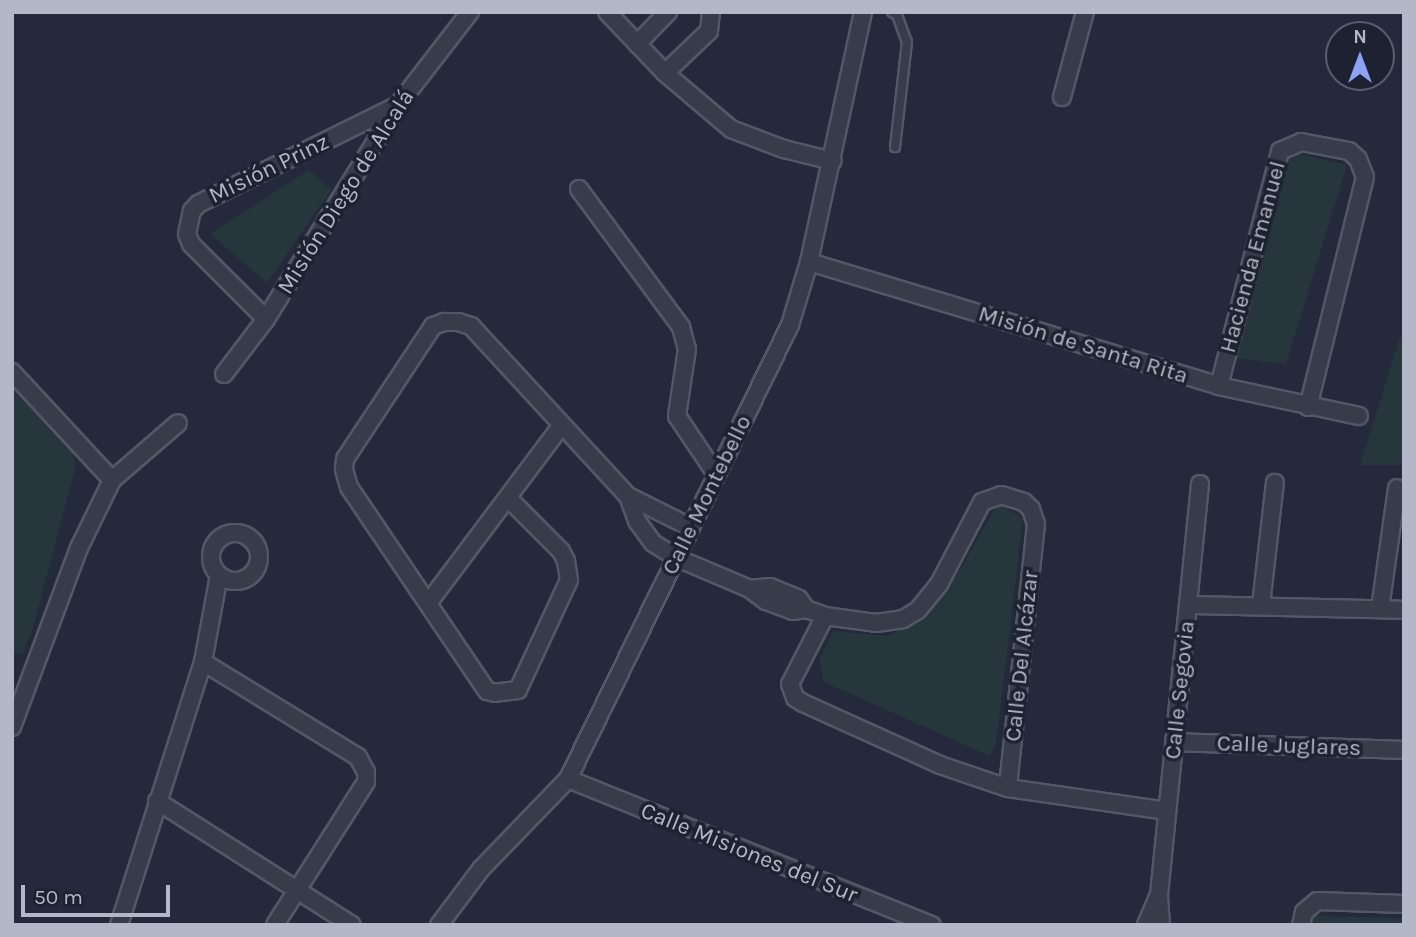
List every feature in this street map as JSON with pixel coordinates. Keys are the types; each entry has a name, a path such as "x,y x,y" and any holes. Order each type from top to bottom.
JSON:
{"street":[{"name":"Misión Diego de Alcalá","path":"224,374 266,318 398,105 470,12"},
{"path":"607,12 665,73 731,129 784,149 833,161"},
{"path":"637,44 668,12"},
{"path":"665,73 709,31 711,12"},
{"name":"Calle Montebello","path":"439,925 481,869 568,779 790,325 809,262 833,161 863,12"},
{"path":"1062,97 1085,12"},
{"name":"Misión Prinz","path":"266,318 191,244 187,233 192,211 198,205 398,105"},
{"name":"Hacienda Emanuel","path":"1219,386 1278,156 1286,146 1301,142 1349,151 1358,159 1365,177 1308,407"},
{"path":"579,189 681,327 687,349 677,416 716,474"},
{"name":"Misión de Santa Rita","path":"809,262 1219,386 1359,416"},
{"path":"508,498 561,551 569,580 518,690 508,693 487,691 349,487 344,468 345,459 433,326 458,321 471,326 628,496 644,534 677,558 750,589 770,587 799,599 806,609 825,616 792,675 791,691 803,703 940,765 1008,788 1167,811"},
{"path":"12,372 112,480"},
{"path":"12,727 79,548 112,480 178,423"},
{"path":"429,602 562,425"},
{"path":"1261,605 1275,483"},
{"name":"Calle Segovia","path":"1161,925 1158,895 1200,484"},
{"path":"1380,609 1397,488"},
{"path":"628,496 690,527"},
{"name":"Calle Del Alcázar","path":"825,616 876,623 903,619 918,610 939,584 982,502 990,496 1010,496 1024,502 1031,509 1037,524 1008,788"},
{"path":"119,925 203,662 219,575"},
{"path":"1189,605 1404,610"},
{"path":"203,662 358,757 364,766 366,782 275,925"},
{"name":"Calle Juglares","path":"1174,743 1404,750"},
{"name":"Calle Misiones del Sur","path":"568,779 932,925"},
{"path":"157,801 352,925"},
{"name":"Calle Segovia","path":"1146,925 1158,895"},
{"path":"1301,925 1304,912 1317,901 1404,904"}],"lane":[{"path":"892,12 897,15 907,42 895,148"}],"shaded area":[{"path":"1286,151 1347,165 1286,364 1235,358"},
{"path":"309,170 331,190 267,283 210,234"},
{"path":"1400,337 1404,338 1404,465 1360,465"},
{"path":"12,390 70,444 76,465 32,632 23,653 12,654"},
{"path":"998,503 1023,519 996,744 990,756 824,682 819,660 833,631 886,636 927,618 961,568"},
{"path":"1313,916 1404,918 1404,925 1312,925"}]}
